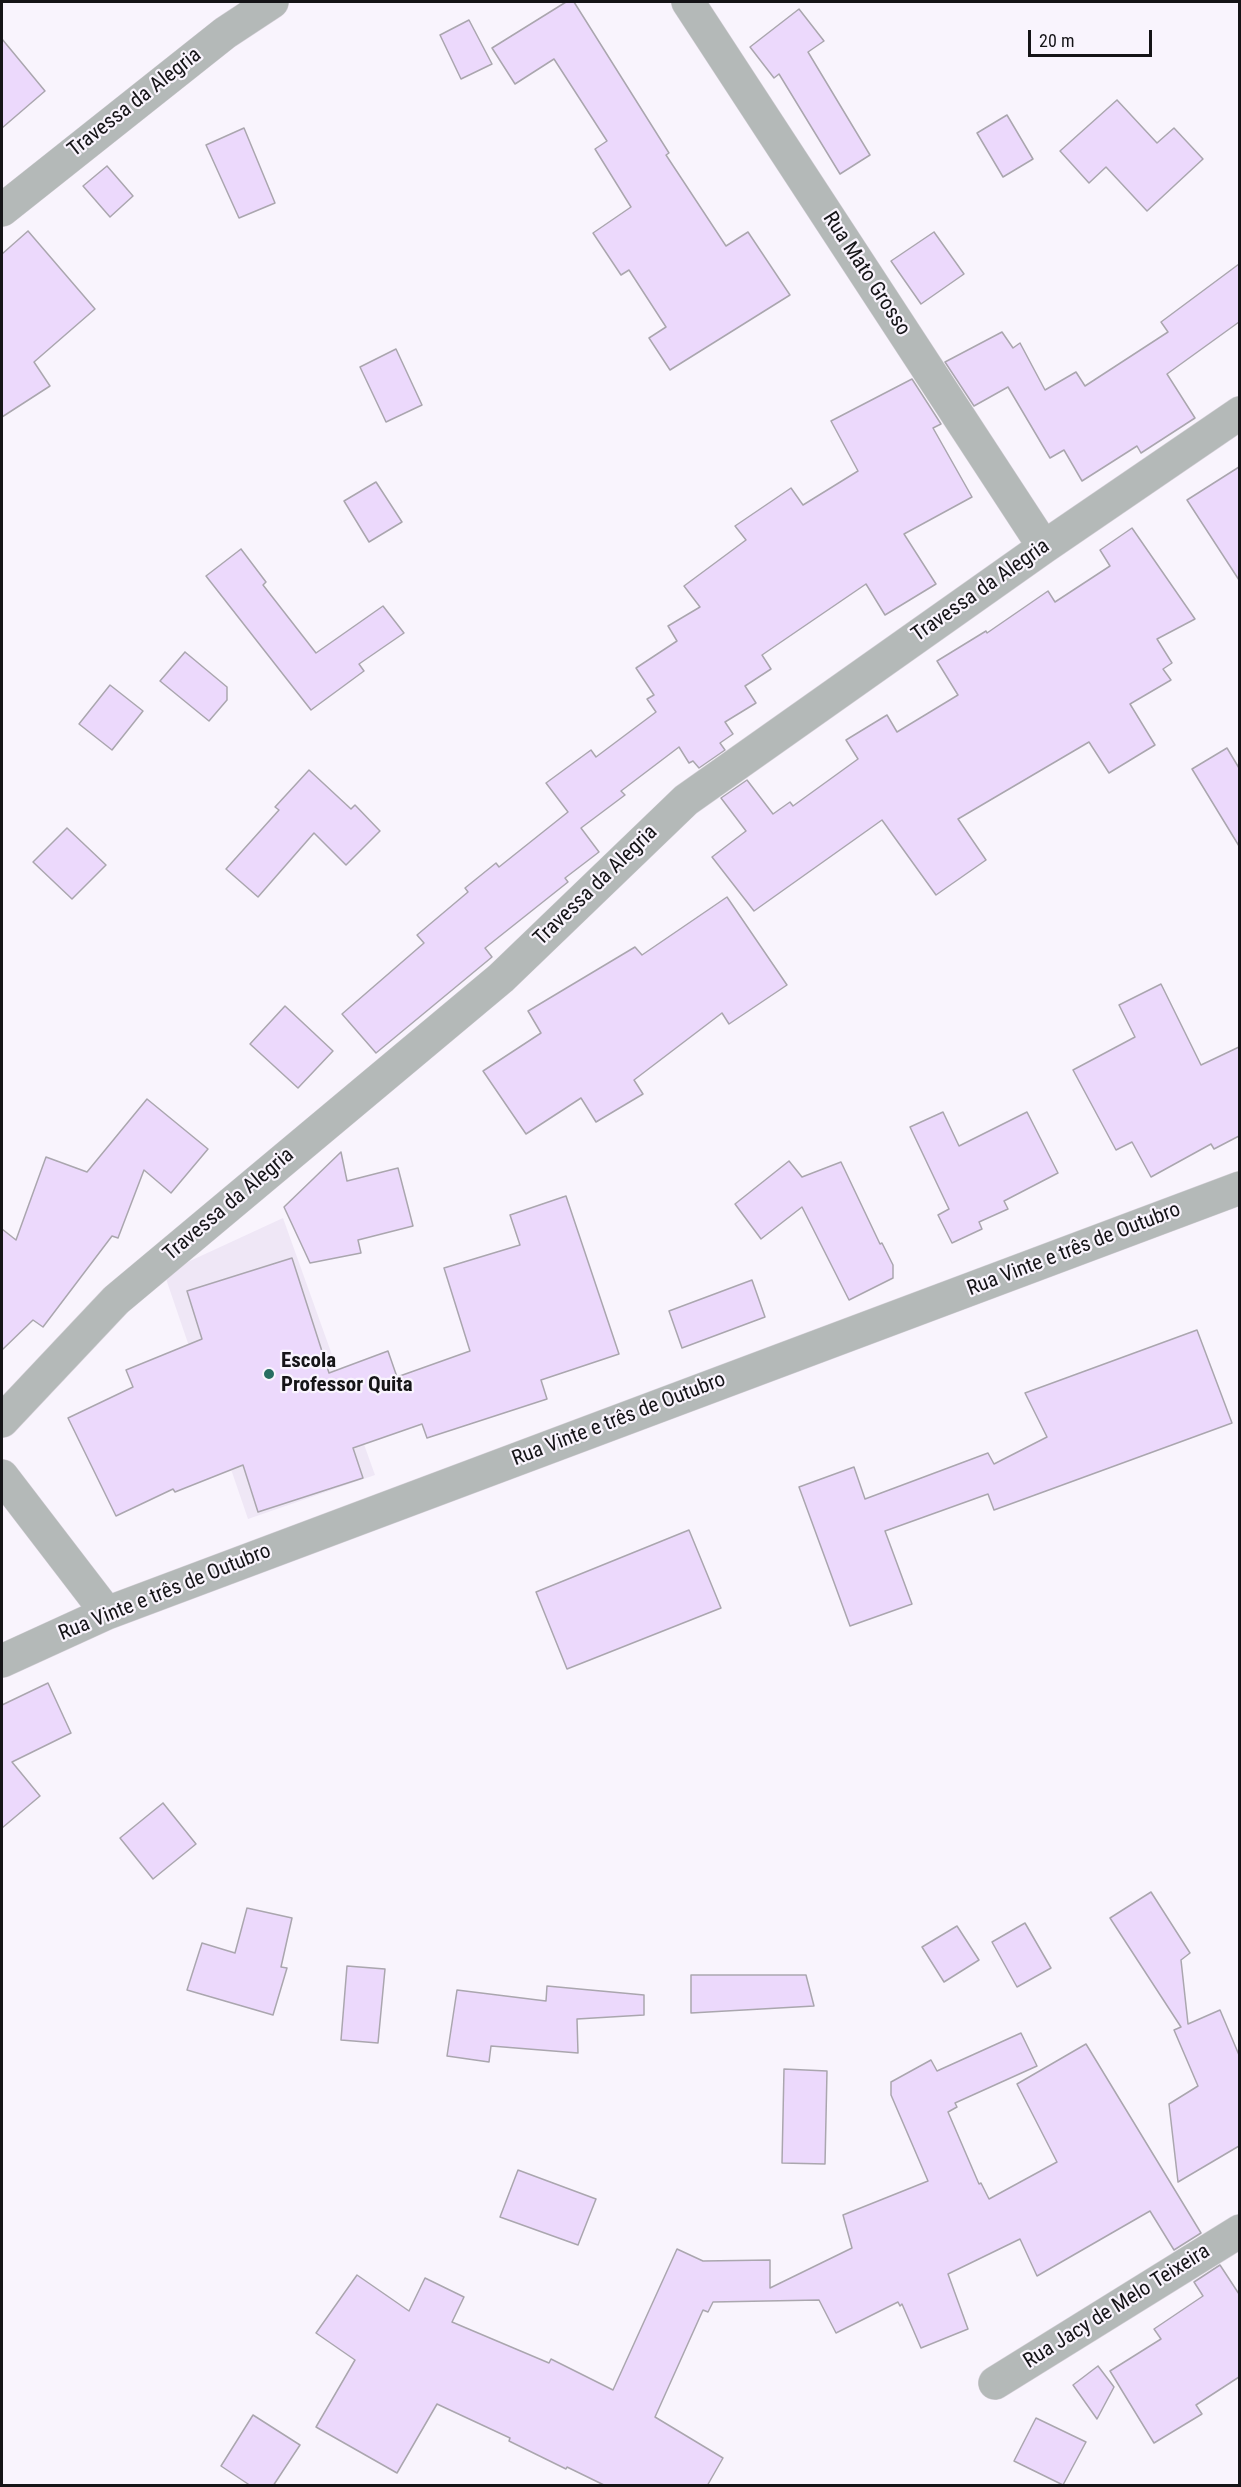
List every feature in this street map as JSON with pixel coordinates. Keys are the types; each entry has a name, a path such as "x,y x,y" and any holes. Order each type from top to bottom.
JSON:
{"street":[{"name":"Travessa da Alegria","path":"2,210 225,33 272,2"},
{"name":"Rua Mato Grosso","path":"688,2 1044,547"},
{"name":"Travessa da Alegria","path":"2,1420 116,1300 501,978 686,800 1044,547 1239,413"},
{"name":"Rua Vinte e três de Outubro","path":"2,1661 107,1613 1239,1188"},
{"path":"2,1476 107,1613"},
{"name":"Rua Jacy de Melo Teixeira","path":"995,2383 1239,2231"}],"shaded area":[{"name":"Escola Professor Quita","path":"283,1218 375,1475 248,1519 164,1273"}],"building":[{"path":"566,2 574,2 669,153 666,155 726,246 748,232 790,295 670,370 649,338 666,327 629,270 621,275 593,233 631,207 595,149 607,141 554,59 515,84 492,48"},
{"path":"799,9 824,41 808,52 870,155 840,174 779,74 774,78 750,47"},
{"path":"469,20 492,64 461,79 440,35"},
{"path":"2,39 45,91 2,128"},
{"path":"1117,100 1157,143 1174,128 1203,159 1147,211 1106,167 1089,183 1060,151"},
{"path":"1007,115 1033,159 1003,177 977,133"},
{"path":"244,128 275,203 239,218 206,145"},
{"path":"107,166 133,196 110,217 83,186"},
{"path":"28,231 95,309 34,362 50,386 2,417 2,254"},
{"path":"934,232 964,274 921,304 891,261"},
{"path":"1239,264 1239,322 1167,374 1195,418 1141,453 1137,446 1082,481 1064,450 1050,458 1008,387 974,406 945,362 1002,332 1013,348 1020,343 1045,390 1076,372 1085,386 1168,332 1161,322"},
{"path":"396,349 422,405 386,422 360,367"},
{"path":"912,379 941,424 933,428 972,497 904,534 936,584 885,615 866,584 762,655 771,669 745,686 756,703 725,722 733,734 720,743 725,750 699,768 693,761 689,763 679,747 621,791 625,795 581,828 599,852 565,878 568,882 485,948 492,957 376,1053 342,1014 424,943 417,935 468,892 465,888 496,863 499,867 568,812 546,783 591,750 596,757 656,712 647,699 654,695 636,668 677,641 668,626 700,607 684,586 746,540 735,526 791,488 803,505 858,471 831,421"},
{"path":"1239,467 1239,580 1187,500"},
{"path":"376,482 402,522 369,542 344,501"},
{"path":"1132,528 1195,619 1157,639 1172,663 1163,669 1171,680 1130,704 1155,745 1109,773 1089,742 958,819 986,860 936,895 882,820 754,911 712,857 746,831 721,798 747,780 773,814 790,802 793,806 858,759 846,740 887,715 897,732 958,695 937,661 986,631 987,633 1048,591 1055,602 1110,566 1100,550"},
{"path":"241,549 266,582 263,585 316,653 383,606 404,633 359,664 364,671 311,710 206,576"},
{"path":"185,652 227,687 227,700 209,721 160,681"},
{"path":"110,685 143,711 112,750 79,724"},
{"path":"1227,748 1239,768 1239,846 1192,769"},
{"path":"309,770 351,809 355,805 380,831 346,865 314,833 258,897 226,869 279,810 275,807"},
{"path":"67,828 106,865 72,899 33,862"},
{"path":"727,897 787,985 729,1024 722,1013 634,1080 643,1094 596,1122 581,1098 526,1134 483,1071 541,1033 528,1011 635,947 642,955"},
{"path":"1161,984 1201,1065 1239,1047 1239,1136 1214,1149 1211,1144 1151,1177 1132,1142 1116,1150 1073,1070 1135,1037 1119,1005"},
{"path":"285,1006 333,1051 298,1088 250,1044"},
{"path":"147,1099 208,1149 171,1193 144,1170 118,1238 112,1236 43,1327 33,1320 2,1350 2,1229 16,1240 46,1157 87,1172"},
{"path":"943,1112 959,1146 1027,1112 1058,1173 1004,1201 1008,1209 979,1222 982,1229 952,1243 938,1215 949,1209 910,1127"},
{"path":"341,1152 347,1181 398,1168 413,1226 358,1240 361,1253 310,1263 284,1207"},
{"path":"789,1161 802,1177 841,1162 880,1244 882,1243 893,1265 893,1278 849,1300 802,1207 761,1239 735,1204"},
{"path":"566,1196 619,1354 541,1380 547,1399 427,1438 422,1424 353,1448 363,1478 258,1512 243,1465 175,1492 173,1489 116,1516 68,1418 133,1387 126,1370 202,1339 187,1291 292,1258 329,1373 388,1351 397,1377 470,1351 444,1268 520,1245 510,1215"},
{"path":"752,1280 765,1317 682,1348 669,1311"},
{"path":"1197,1330 1232,1423 994,1510 988,1494 885,1531 912,1604 850,1626 799,1487 854,1467 865,1499 988,1453 994,1464 1047,1437 1025,1393"},
{"path":"689,1530 721,1608 567,1669 536,1592"},
{"path":"48,1683 71,1733 12,1762 40,1796 2,1828 2,1705"},
{"path":"163,1803 196,1844 153,1879 120,1838"},
{"path":"1151,1892 1190,1953 1181,1960 1188,2024 1220,2010 1239,2055 1239,2146 1178,2182 1169,2104 1198,2086 1174,2030 1181,2027 1110,1918"},
{"path":"247,1908 292,1918 281,1967 287,1968 273,2015 187,1990 202,1943 235,1953"},
{"path":"1025,1923 1051,1968 1017,1987 992,1942"},
{"path":"957,1926 979,1960 944,1982 922,1947"},
{"path":"347,1966 385,1969 378,2043 341,2040"},
{"path":"691,1975 806,1975 814,2006 691,2013"},
{"path":"547,1986 644,1995 644,2015 577,2019 578,2053 491,2046 489,2062 447,2056 457,1990 546,2001"},
{"path":"1021,2033 1037,2066 955,2103 957,2107 948,2112 979,2184 981,2183 989,2199 1057,2162 1017,2084 1086,2044 1201,2233 1174,2250 1150,2211 1037,2276 1020,2239 948,2274 968,2329 921,2348 902,2304 900,2306 898,2302 836,2333 819,2300 713,2302 708,2312 703,2310 655,2417 723,2458 707,2486 606,2486 567,2467 566,2469 509,2441 510,2438 437,2404 397,2473 316,2427 355,2360 316,2333 357,2275 409,2311 425,2278 464,2297 452,2322 549,2363 551,2359 613,2390 677,2249 703,2261 770,2260 770,2288 852,2248 843,2215 928,2181 891,2095 891,2082 931,2060 937,2071"},
{"path":"784,2069 827,2071 825,2164 782,2163"},
{"path":"518,2170 596,2199 578,2245 500,2217"},
{"path":"1220,2265 1239,2294 1239,2377 1196,2405 1202,2414 1154,2443 1110,2371 1161,2339 1154,2329 1203,2296 1194,2282"},
{"path":"1098,2366 1114,2387 1097,2419 1073,2385"},
{"path":"253,2415 300,2445 273,2486 251,2486 221,2466"},
{"path":"1036,2418 1086,2442 1063,2485 1014,2461"}],"place":[{"name":"Escola Professor Quita","path":"269,1374"}]}
